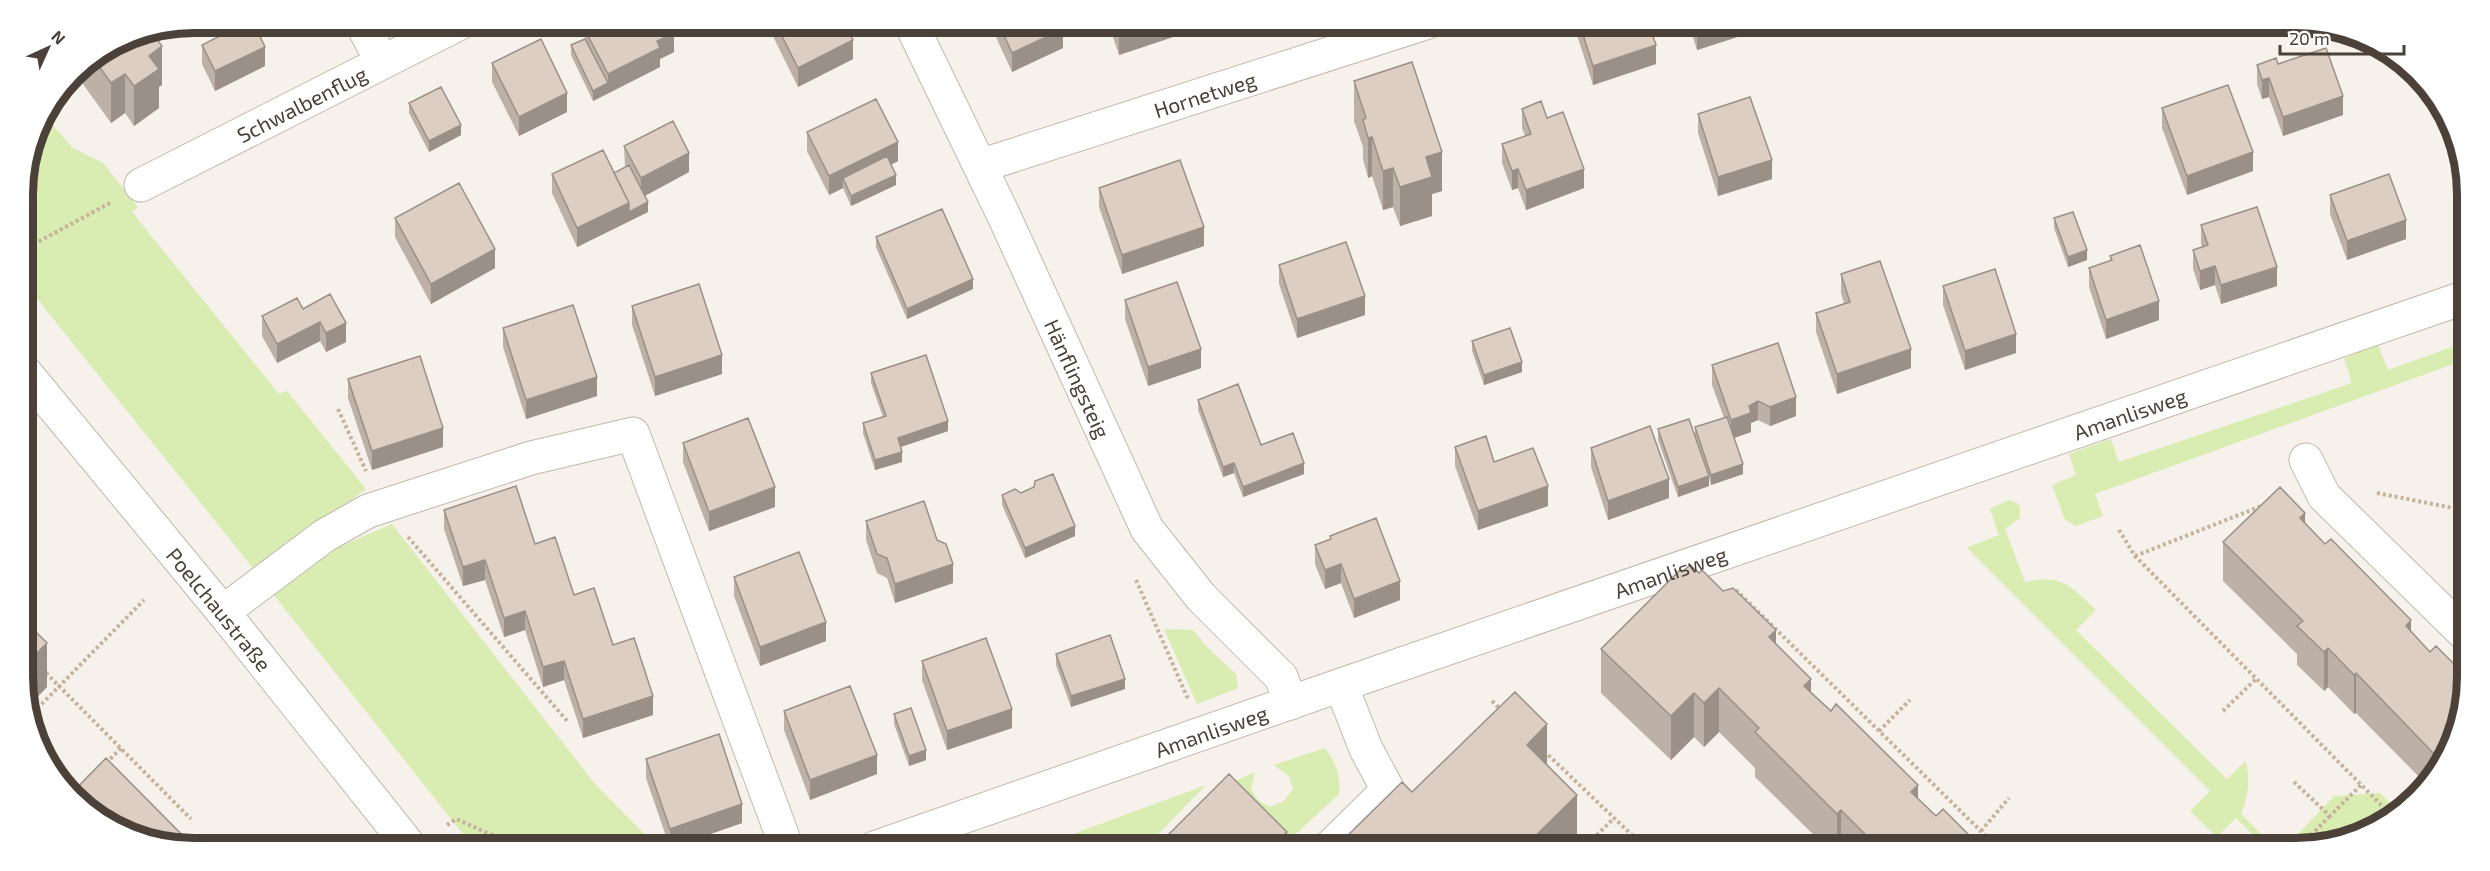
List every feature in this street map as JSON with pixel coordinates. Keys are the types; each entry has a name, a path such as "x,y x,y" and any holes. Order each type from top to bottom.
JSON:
{"street":[{"path":"367,33 382,62"},
{"name":"Schwalbenflug","path":"141,185 440,33"},
{"name":"Hänflingsteig","path":"915,33 980,166 1148,529 1201,597 1281,677 1291,703"},
{"name":"Hornetweg","path":"980,166 1394,33"},
{"name":"Amanlisweg","path":"903,838 2457,300"},
{"name":"Poelchaustraße","path":"33,382 223,612 403,838"},
{"path":"223,612 324,536 381,505 531,458 633,434 782,838"},
{"path":"2320,484 2457,626"},
{"path":"1339,838 1388,790 1366,749 1341,685"}],"path":[{"path":"33,244 141,185"},
{"path":"338,409 381,505 568,722"},
{"path":"2135,556 2320,484 2457,509"},
{"path":"2119,530 2135,556 2386,810"},
{"path":"1705,559 1988,838"},
{"path":"36,710 144,600"},
{"path":"39,666 191,819"},
{"path":"2223,711 2257,678"},
{"path":"1879,731 1910,700"},
{"path":"1492,701 1505,714"},
{"path":"1538,745 1634,837"},
{"path":"105,764 121,748"},
{"path":"2294,782 2330,816"},
{"path":"2308,838 2362,784"},
{"path":"1981,831 2009,798"},
{"path":"1594,838 1614,818"},
{"path":"447,825 456,819 498,838"}],"green space":[{"path":"50,122 73,148 103,163 138,207 132,212 279,394 287,391 366,489 256,572 33,293 33,183 38,152"},
{"path":"2378,345 2388,370 2457,345 2457,363 2095,494 2103,516 2076,526 2065,520 2052,485 2076,475 2069,454 2111,439 2119,462 2352,383 2344,358"},
{"path":"2008,500 2017,503 2020,507 2020,518 2005,529 2025,582 2048,579 2065,584 2096,610 2076,630 2227,779 2246,761 2248,788 2241,814 2265,838 2256,838 2236,818 2217,837 2190,811 2210,791 1969,550 1968,547 1999,535 1990,509"},
{"path":"392,524 595,784 648,838 466,838 273,594 321,555"},
{"path":"1164,629 1193,630 1207,647 1236,674 1238,688 1197,704"},
{"path":"1325,748 1337,770 1339,794 1291,838 1283,838 1229,784 1255,772 1251,789 1257,799 1269,807 1283,802 1293,789 1289,776 1274,765"},
{"path":"1206,785 1155,838 1062,838"},
{"path":"2380,793 2393,806 2358,826 2338,833 2294,838 2334,796"}],"building":[{"path":"225,33 258,33 265,47 215,71 202,45"},
{"path":"587,33 674,33 657,41 660,48 608,74"},
{"path":"780,33 850,33 853,40 798,68"},
{"path":"1003,33 1054,33 1012,53"},
{"path":"1582,33 1652,33 1656,45 1593,66"},
{"path":"156,37 162,46 149,56 159,69 134,86 125,74 111,83 98,65 132,45"},
{"path":"541,39 567,93 519,117 492,63"},
{"path":"585,39 608,83 593,91 571,45"},
{"path":"2326,48 2343,96 2283,117 2269,78 2262,80 2257,65 2276,58 2278,64"},
{"path":"1412,62 1442,152 1426,157 1432,177 1400,187 1393,168 1383,171 1372,137 1368,138 1363,120 1366,118 1354,81"},
{"path":"2228,85 2253,152 2187,176 2162,108"},
{"path":"441,87 461,125 429,141 409,103"},
{"path":"1750,97 1772,160 1718,177 1698,114"},
{"path":"876,99 898,142 829,176 807,132"},
{"path":"1541,101 1547,118 1563,112 1584,169 1526,190 1518,169 1512,171 1502,144 1531,134 1522,109"},
{"path":"673,121 689,153 641,178 624,146"},
{"path":"603,150 629,203 577,228 552,174"},
{"path":"887,156 896,175 851,196 843,178"},
{"path":"1180,160 1204,227 1122,255 1099,188"},
{"path":"629,165 648,202 629,212 629,203 614,173"},
{"path":"2389,174 2406,220 2347,241 2330,195"},
{"path":"459,183 495,249 431,284 395,218"},
{"path":"2257,207 2277,267 2221,285 2215,266 2200,271 2193,250 2208,245 2201,225"},
{"path":"942,209 973,279 907,309 876,237"},
{"path":"2073,212 2087,250 2068,257 2054,218"},
{"path":"1346,242 1365,296 1297,319 1279,265"},
{"path":"2140,245 2159,301 2106,320 2089,268 2112,260 2110,256"},
{"path":"1880,261 1911,349 1837,374 1816,313 1850,302 1841,274"},
{"path":"1995,269 2016,334 1965,351 1943,286"},
{"path":"1177,282 1201,349 1148,367 1125,300"},
{"path":"699,284 722,355 655,377 632,306"},
{"path":"330,294 346,323 326,333 320,322 277,344 262,316 297,298 303,309"},
{"path":"573,305 597,377 526,400 503,328"},
{"path":"1510,328 1522,362 1484,375 1472,341"},
{"path":"1778,343 1796,397 1770,407 1758,401 1749,406 1751,413 1731,420 1712,365"},
{"path":"926,355 948,421 898,438 902,452 875,460 863,423 886,416 871,373"},
{"path":"420,356 443,428 372,451 348,379"},
{"path":"1238,384 1261,445 1293,433 1304,463 1243,487 1234,463 1223,467 1198,400"},
{"path":"1727,417 1743,464 1711,475 1695,427"},
{"path":"748,418 775,487 709,512 683,443"},
{"path":"1689,419 1709,476 1678,487 1658,429"},
{"path":"1650,426 1669,479 1608,501 1591,448"},
{"path":"1486,436 1494,462 1533,448 1548,486 1478,511 1455,447"},
{"path":"1053,474 1075,526 1025,548 1002,495 1015,489 1021,493 1034,487 1035,481"},
{"path":"516,486 535,544 555,537 574,595 594,588 613,645 634,638 653,696 583,719 564,661 543,667 525,611 504,618 485,560 463,567 444,510"},
{"path":"2280,487 2305,513 2300,518 2325,544 2331,539 2411,620 2406,626 2430,652 2436,646 2457,667 2454,708 2448,729 2436,756 2356,673 2354,675 2328,648 2324,652 2297,626 2303,621 2223,542"},
{"path":"924,501 937,540 946,544 953,564 895,584 887,558 877,554 866,521"},
{"path":"1376,518 1400,581 1354,599 1341,564 1325,570 1315,545 1331,539 1330,536"},
{"path":"799,552 826,622 760,647 734,577"},
{"path":"1690,565 1699,573 1702,570 1723,591 1733,588 1776,630 1769,637 1811,679 1804,686 1831,711 1836,704 1918,785 1911,792 1936,816 1943,809 1972,838 1866,838 1867,836 1841,810 1837,814 1755,732 1759,728 1719,688 1704,703 1694,693 1671,716 1601,649 1680,570 1682,572"},
{"path":"33,629 47,643 33,657"},
{"path":"1110,635 1125,679 1071,696 1056,654"},
{"path":"986,638 1012,709 947,731 922,661"},
{"path":"850,686 877,755 810,780 784,711"},
{"path":"1515,692 1547,724 1527,745 1577,795 1533,838 1345,838 1402,782 1412,792"},
{"path":"911,708 926,750 909,756 894,714"},
{"path":"719,734 742,804 670,829 646,759"},
{"path":"106,758 185,838 152,833 123,821 105,811 77,787"},
{"path":"1229,774 1287,832 1281,838 1165,838"}]}
